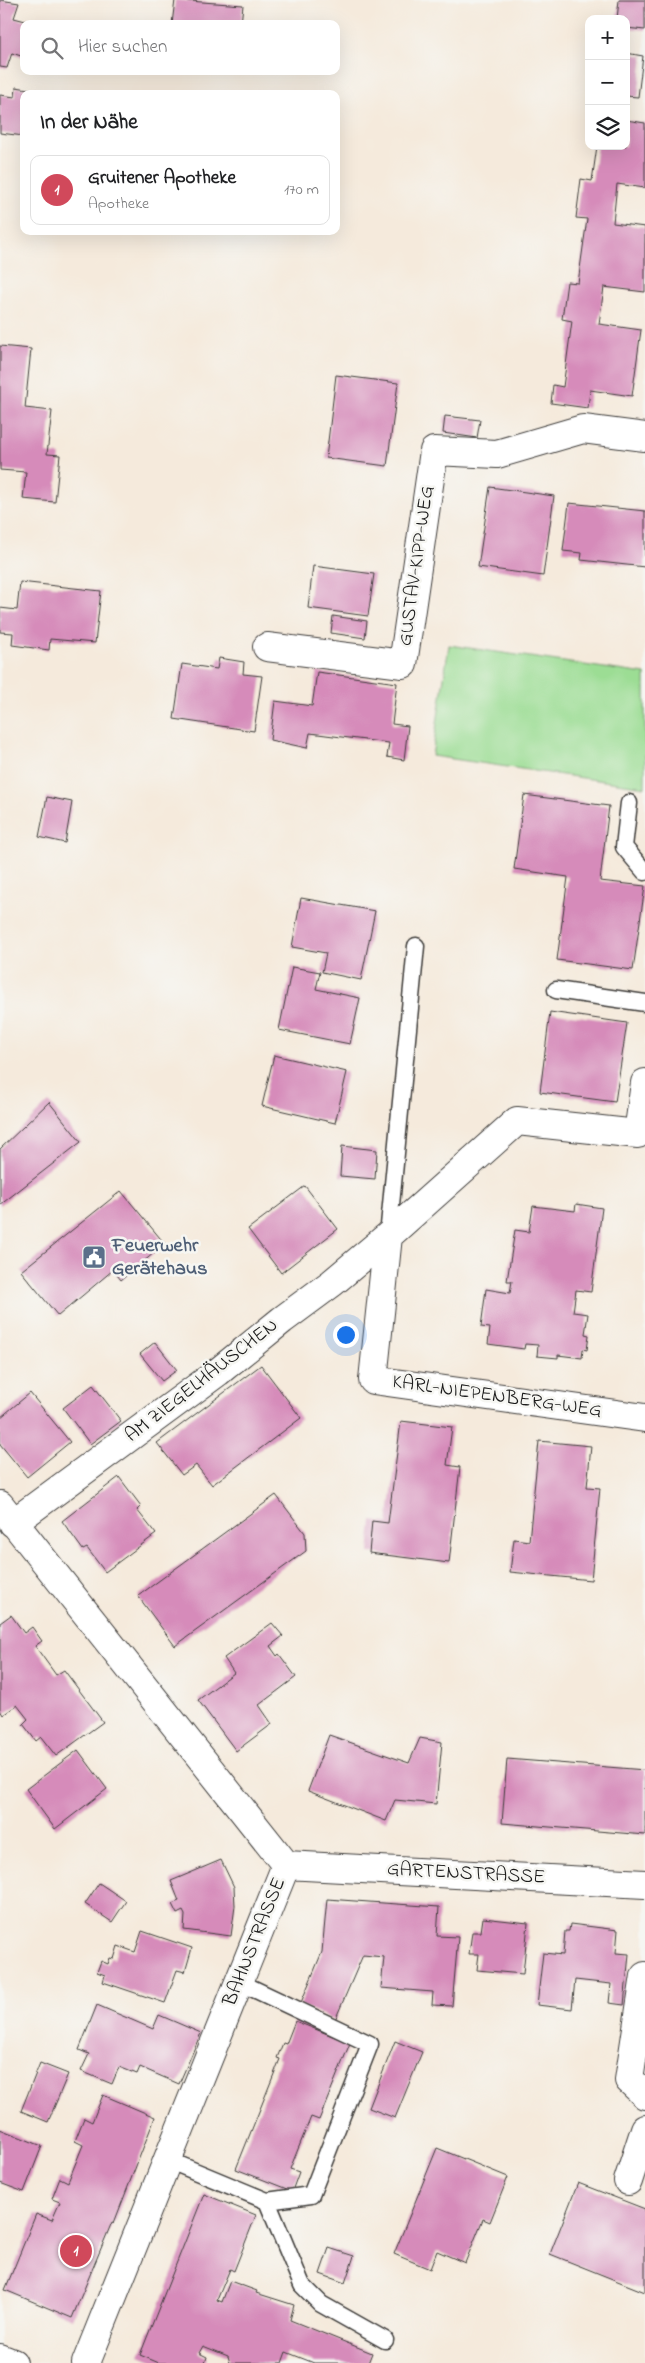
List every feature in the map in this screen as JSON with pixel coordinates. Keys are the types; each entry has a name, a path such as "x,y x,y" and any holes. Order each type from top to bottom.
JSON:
{"street":[{"name":"GUSTAV-KIPP-WEG","path":"267,647 403,664 434,451 497,454 583,429 645,437"},
{"name":"AM ZIEGELHÄUSCHEN","path":"7,1514 218,1372 388,1236 516,1121 638,1134 645,1083"},
{"name":"KARL-NIEPENBERG-WEG","path":"388,1236 373,1380 645,1418"},
{"name":"BAHNSTRASSE","path":"7,1514 286,1865 89,2362"},
{"name":"GARTENSTRASSE","path":"286,1865 645,1884"},
{"path":"645,1976 629,2080 645,2095"},
{"path":"628,2181 645,2129"},
{"path":"0,2358 13,2363"}],"lane":[{"path":"629,803 624,847 645,872"},
{"path":"388,1236 416,946"},
{"path":"556,990 645,1003"},
{"path":"168,2160 267,2201 311,2196 370,2044 239,1982"},
{"path":"267,2201 302,2285 321,2304 384,2340"}],"green space":[{"path":"449,645 645,674 645,787 432,756"}],"building":[{"path":"0,0 19,3 14,18 22,20 20,20 20,56 12,53 7,68 0,67"},
{"path":"175,0 243,5 241,20 172,20"},
{"path":"619,0 645,0 645,30 630,28 630,15 617,15"},
{"path":"630,54 643,56 638,97 630,96"},
{"path":"16,87 34,90 20,90 20,136 0,133 0,95 15,97"},
{"path":"630,121 645,123 645,188 617,184 613,223 645,227 645,292 604,287 599,324 641,330 632,396 590,390 588,408 551,403 553,385 563,387 572,321 562,319 567,282 578,283 587,219 576,218 581,179 592,181 596,150 630,150"},
{"path":"0,346 31,349 25,408 52,411 47,454 60,455 55,502 23,499 26,472 0,470"},
{"path":"336,375 398,383 387,466 326,458"},
{"path":"445,416 480,420 477,438 443,433"},
{"path":"490,487 554,496 543,576 478,567"},
{"path":"569,503 645,511 645,567 581,560 582,553 563,551"},
{"path":"313,566 374,574 368,616 308,608"},
{"path":"20,582 101,591 95,643 50,639 49,650 12,645 13,633 0,632 0,608 17,610"},
{"path":"333,616 367,621 365,638 331,633"},
{"path":"219,658 244,662 243,674 262,676 254,731 174,719 182,664 217,669"},
{"path":"317,672 397,683 392,724 408,726 404,760 387,757 389,743 310,733 307,748 270,740 275,701 312,706"},
{"path":"524,795 609,806 600,881 645,886 633,970 557,960 568,877 514,869"},
{"path":"47,797 72,802 65,843 39,837"},
{"path":"301,898 375,911 361,980 322,972 326,953 292,947"},
{"path":"292,967 320,972 316,989 360,998 350,1044 279,1030"},
{"path":"550,1012 627,1023 615,1102 540,1092"},
{"path":"274,1055 347,1072 335,1123 262,1106"},
{"path":"49,1102 81,1142 0,1205 0,1149"},
{"path":"342,1146 377,1150 375,1179 340,1176"},
{"path":"305,1186 338,1229 281,1273 248,1229"},
{"name":"Feuerwehr Gerätehaus","path":"121,1191 165,1244 121,1280 113,1270 58,1316 21,1271"},
{"path":"576,1204 602,1208 591,1292 576,1290 573,1312 588,1314 585,1334 589,1335 587,1350 583,1349 582,1358 558,1355 558,1358 537,1356 538,1345 525,1344 524,1349 488,1344 490,1328 481,1327 486,1289 510,1293 512,1281 507,1281 515,1230 529,1232 533,1206 575,1211"},
{"path":"155,1342 177,1370 162,1381 140,1354"},
{"path":"261,1365 301,1418 212,1485 196,1465 182,1475 157,1443"},
{"path":"93,1385 121,1421 90,1444 63,1408"},
{"path":"30,1393 70,1442 27,1477 0,1444 0,1418"},
{"path":"401,1421 452,1427 447,1465 460,1467 449,1563 369,1553 372,1521 388,1523"},
{"path":"539,1441 591,1446 587,1487 600,1488 591,1580 510,1572 514,1539 529,1541"},
{"path":"119,1477 141,1506 137,1510 156,1534 105,1572 87,1548 83,1550 62,1521"},
{"path":"276,1495 305,1533 306,1551 175,1646 138,1596"},
{"path":"11,1615 24,1633 32,1627 42,1641 35,1646 56,1675 64,1670 103,1722 56,1756 41,1737 36,1741 23,1724 28,1719 17,1705 3,1715 0,1710 0,1623"},
{"path":"272,1623 283,1636 270,1646 277,1656 279,1654 296,1677 259,1705 272,1724 236,1751 198,1700 234,1673 224,1658"},
{"path":"329,1735 409,1763 420,1738 442,1742 436,1804 395,1800 386,1821 308,1791"},
{"path":"78,1750 107,1789 55,1829 26,1789"},
{"path":"507,1759 645,1770 645,1835 502,1823"},
{"path":"221,1860 234,1887 235,1906 231,1936 184,1930 185,1915 183,1911 177,1914 172,1904 179,1901 171,1881"},
{"path":"99,1883 126,1901 112,1922 85,1904"},
{"path":"327,1899 439,1907 437,1936 458,1937 452,2006 432,2005 433,1992 381,1988 384,1957 363,1955 335,2020 300,2005 322,1952"},
{"path":"483,1918 528,1923 523,1974 477,1970 479,1954 469,1954 472,1932 481,1932"},
{"path":"570,1924 618,1930 616,1953 629,1954 624,2005 609,2003 611,1984 575,1980 572,2009 537,2005 543,1953 563,1955 565,1931 569,1931"},
{"path":"142,1931 192,1948 185,1972 177,1970 165,2003 103,1982 105,1975 97,1972 101,1961 108,1964 110,1958 114,1959 118,1946 135,1952"},
{"path":"97,2005 153,2029 159,2015 201,2033 179,2084 140,2067 137,2074 119,2067 112,2084 81,2071 89,2054 79,2050"},
{"path":"295,2021 350,2043 319,2120 311,2117 290,2169 299,2172 292,2191 236,2169 280,2059 277,2058 283,2043 286,2044"},
{"path":"395,2041 422,2052 395,2118 369,2108"},
{"path":"40,2063 68,2074 48,2122 21,2111"},
{"path":"103,2095 155,2117 114,2223 112,2222 72,2318 5,2290 36,2214 52,2220 60,2202 52,2199 60,2178 68,2182 83,2145 75,2141 84,2118 92,2122"},
{"path":"0,2129 42,2146 24,2192 0,2183"},
{"path":"437,2148 508,2177 490,2222 483,2219 465,2263 437,2251 430,2269 394,2254"},
{"path":"578,2183 645,2209 645,2292 550,2254"},
{"path":"204,2194 256,2215 234,2271 230,2269 217,2300 222,2302 230,2281 257,2291 256,2293 294,2305 290,2320 372,2353 368,2363 314,2363 286,2352 282,2363 230,2363 228,2356 203,2346 199,2353 207,2357 205,2363 159,2363 140,2355"},
{"path":"329,2248 354,2256 345,2283 320,2274"}],"place":[{"name":"Feuerwehr Gerätehaus","path":"94,1257"},
{"name":"Gruitener Apotheke","path":"76,2251"}]}
